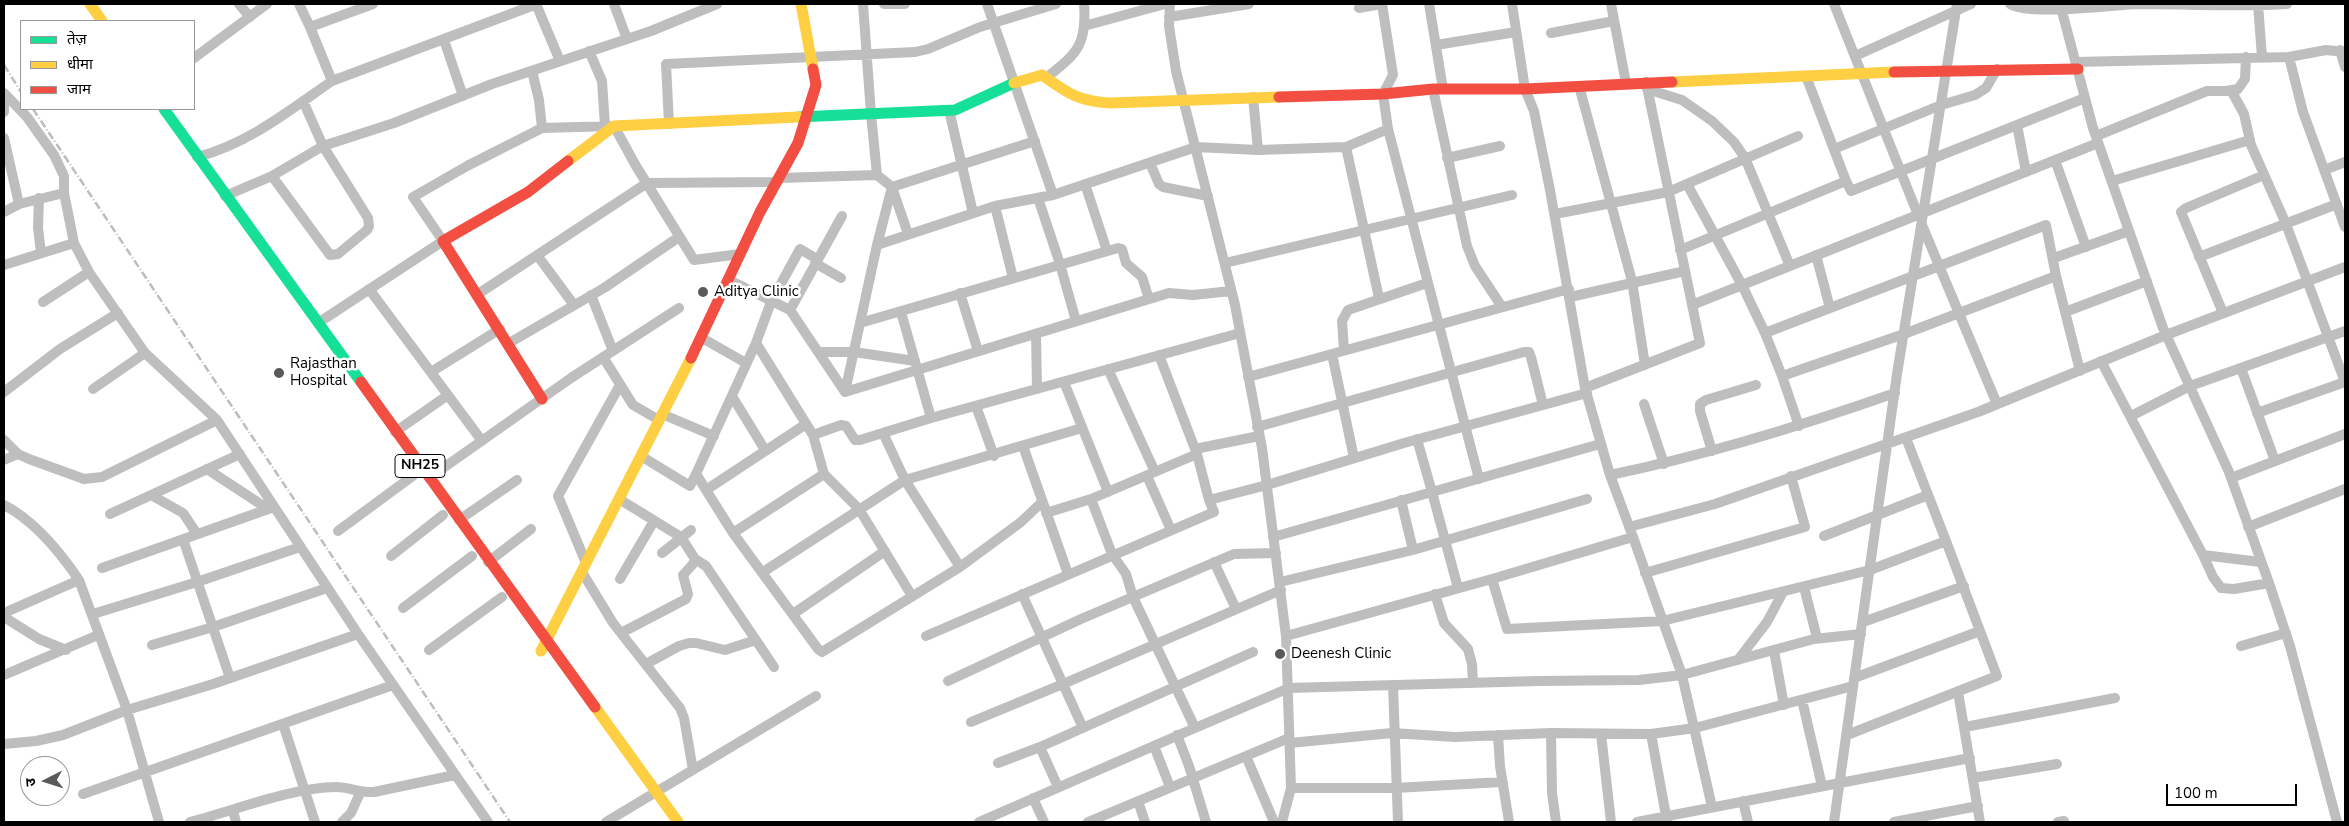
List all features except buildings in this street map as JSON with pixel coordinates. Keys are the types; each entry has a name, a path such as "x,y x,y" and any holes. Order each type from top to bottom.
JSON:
{"street":[{"path":"77,4 89,20"},
{"path":"90,4 101,20"},
{"path":"239,4 250,17"},
{"path":"195,57 267,4"},
{"path":"299,4 332,80"},
{"path":"310,26 373,4"},
{"path":"197,157 215,153 256,134 332,80 444,40 536,4 560,61"},
{"path":"614,4 626,39"},
{"path":"544,646 702,338 740,254 798,143 816,85 800,4"},
{"path":"863,4 868,54 870,114 878,176"},
{"path":"884,4 905,4"},
{"path":"987,4 1016,82 1053,195"},
{"path":"668,124 666,64 915,52 928,49 971,30 1037,8 1056,4"},
{"path":"1047,77 1076,52 1081,45 1084,26 1084,4"},
{"path":"1084,26 1165,4"},
{"path":"1170,4 1169,26 1176,70 1225,263 1240,333 1258,431 1276,553 1286,636 1289,688 1291,788 1282,822"},
{"path":"1170,17 1249,4"},
{"path":"1359,8 1382,4 1393,75 1383,94 1388,129 1478,478"},
{"path":"1429,4 1436,45 1438,89 1447,158 1458,208 1470,256 1502,307"},
{"path":"1512,4 1525,88 1534,111 1555,214 1586,390 1610,475 1682,675 1712,807"},
{"path":"1611,4 1626,83"},
{"path":"1834,4 1901,171 1921,214"},
{"path":"1855,56 1957,7 1971,4"},
{"path":"2010,4 2023,8 2139,4 2287,4"},
{"path":"225,196 272,176 323,146 394,123 532,71 626,39 711,5"},
{"path":"2258,5 2262,57"},
{"path":"1834,822 1887,444 1915,276 1922,225 1921,214 1957,7"},
{"path":"2061,7 2097,140 2166,335 2231,478 2286,633 2337,822"},
{"path":"1551,34 1614,21"},
{"path":"1436,45 1516,32"},
{"path":"444,40 463,96"},
{"path":"589,51 602,81 609,126 694,260 740,254"},
{"path":"542,399 478,294 413,197 467,166 542,128 806,118 955,110 1016,82 1034,76 1047,77 1069,94 1091,102 1110,104 1184,99 1383,94 1438,89 1525,88 1626,83 1646,86 1806,76 2246,57 2289,57 2343,51 2345,67"},
{"path":"1692,305 2055,160 2207,91 2238,88 2245,79 2246,57"},
{"path":"2289,57 2303,112 2337,204 2343,214 2345,227"},
{"path":"1834,149 1941,105 1982,92 1997,69"},
{"path":"532,71 539,100 542,128"},
{"path":"1806,76 1851,191 2085,98"},
{"path":"1579,86 1632,281 1645,365"},
{"path":"1646,86 1682,100 1700,112 1734,142 1746,158 1790,266"},
{"path":"1209,500 1266,485 1417,439 1543,405 1586,390 1700,343 1646,86"},
{"path":"2231,90 2247,120 2250,140 2286,224 2345,382 2256,413"},
{"path":"4,93 4,112"},
{"path":"4,93 54,155 64,176 64,193 74,243 89,272 145,353 217,420 240,454 271,508 300,547 488,822"},
{"path":"1253,98 1258,150"},
{"path":"272,176 330,255 338,254 367,230 368,218 323,146 303,101"},
{"name":"NH25","path":"153,110 472,556 502,597 544,646"},
{"name":"NH25","path":"165,110 488,562 544,646 652,794 678,822"},
{"path":"949,110 974,213"},
{"path":"2017,125 2026,172"},
{"path":"318,323 443,241 528,192 609,126"},
{"path":"877,245 995,206 1053,195 1196,147 1258,150 1346,146 1388,129"},
{"path":"1555,214 1668,192 1798,136"},
{"path":"4,138 7,170 19,204"},
{"path":"892,187 1035,140"},
{"path":"2112,180 2250,140"},
{"path":"1346,146 1379,298"},
{"path":"1447,158 1500,146"},
{"path":"2055,160 2086,247"},
{"path":"2324,170 2345,162"},
{"path":"1150,163 1156,180 1163,188 1208,196"},
{"path":"2222,314 2182,218 2182,211 2264,175"},
{"path":"478,294 646,183 878,176 892,187 908,234"},
{"path":"1680,250 1846,180"},
{"path":"1085,184 1107,251"},
{"path":"1687,184 1742,285 1765,333 1782,376 1798,426"},
{"path":"846,392 877,245 892,187"},
{"path":"4,212 19,204 64,193"},
{"path":"1225,263 1512,195"},
{"path":"39,198 38,228 41,254"},
{"path":"1038,198 1060,264 1076,321"},
{"path":"2198,257 2337,204"},
{"path":"995,206 1013,278"},
{"path":"790,310 842,216"},
{"path":"1922,225 1997,404"},
{"path":"1765,333 2046,225 2054,258 2056,276 2080,371"},
{"path":"2054,258 2129,231"},
{"path":"509,343 591,295 680,236"},
{"path":"4,265 74,243"},
{"path":"641,456 690,486 732,396 772,302 800,249 841,278"},
{"path":"860,323 1060,264 1107,251 1122,249 1126,263 1142,276 1149,299"},
{"path":"537,255 574,305"},
{"path":"1816,255 1830,308"},
{"path":"1629,526 1715,504 1791,476 1906,438 1997,404 2307,280 2345,267"},
{"path":"1248,377 1502,307 1685,271"},
{"path":"43,302 89,272"},
{"path":"1782,376 1959,314 2056,276"},
{"path":"729,280 790,310 846,392"},
{"path":"2065,312 2147,281"},
{"path":"1344,350 1342,321 1344,313 1379,298 1427,283"},
{"path":"369,289 482,441"},
{"path":"846,392 916,366 978,351 1174,292 1193,295 1231,291"},
{"path":"960,294 978,351"},
{"path":"591,295 613,351"},
{"path":"428,478 603,357 678,308"},
{"path":"901,312 931,418"},
{"path":"4,392 60,349 118,313"},
{"path":"431,372 500,329"},
{"path":"2131,416 2190,386 2345,331"},
{"path":"813,435 841,424 846,426 856,440 1240,333"},
{"path":"1036,334 1037,389"},
{"path":"702,338 746,363"},
{"path":"756,342 813,435 824,474 859,509 912,596"},
{"path":"820,352 854,352 916,366"},
{"path":"1046,513 1092,499 1151,474 1196,452 1341,403 1515,353 1529,352 1543,405"},
{"path":"93,389 145,353"},
{"path":"1332,354 1354,458"},
{"path":"926,636 1112,554 1214,512 1196,452 1159,355"},
{"path":"603,357 633,405 714,436"},
{"path":"2101,361 2213,577 2221,588 2234,589 2269,583"},
{"path":"2241,368 2275,461"},
{"path":"1108,369 1151,474 1170,530"},
{"path":"1064,382 1108,492"},
{"path":"1712,451 1700,411 1700,404 1706,400 1756,384"},
{"path":"620,385 558,496 584,568 607,614 682,714 693,770"},
{"path":"1610,475 1664,464 1712,451 1798,426 1895,393"},
{"path":"395,432 448,395"},
{"path":"732,396 765,450"},
{"path":"1644,404 1664,464"},
{"path":"976,406 994,456"},
{"path":"4,440 18,454 84,479 94,479 217,420"},
{"path":"706,490 806,424"},
{"path":"763,572 905,480 994,456 1082,428"},
{"path":"883,433 905,480 960,567"},
{"path":"2231,478 2345,434"},
{"path":"1847,735 1997,676 1906,438"},
{"path":"1417,439 1458,588"},
{"path":"1273,537 1600,444"},
{"path":"1023,446 1068,574"},
{"path":"4,460 18,454"},
{"path":"110,514 240,454"},
{"path":"207,469 271,508"},
{"path":"696,474 733,533 818,649 824,651 960,567 1021,522 1042,502"},
{"path":"733,533 824,474"},
{"path":"338,531 414,475"},
{"path":"1645,572 1805,528 1791,476"},
{"path":"458,520 517,480"},
{"path":"2248,527 2345,489"},
{"path":"1824,536 1928,494"},
{"path":"151,495 183,512 197,534"},
{"path":"619,498 681,538 695,559 706,566 774,667"},
{"path":"1092,499 1112,554 1126,574 1133,597 1195,728"},
{"path":"971,722 1236,609 1280,586 1445,541 1586,499"},
{"path":"1401,500 1413,550"},
{"path":"4,505 24,518 37,530 69,565 79,580 127,710 159,822"},
{"path":"102,568 271,508"},
{"path":"391,556 443,515"},
{"path":"620,579 654,521"},
{"path":"488,562 531,529"},
{"path":"662,553 691,530"},
{"path":"1286,636 1492,579 1633,537"},
{"path":"183,539 230,678"},
{"path":"1492,579 1507,629 1662,621 1870,570 1946,541"},
{"path":"93,614 197,582 300,547"},
{"path":"793,614 885,552"},
{"path":"948,680 1234,554 1276,553"},
{"path":"2203,555 2260,562"},
{"path":"403,608 472,556"},
{"path":"621,633 686,599 688,594 682,578 694,564 695,559"},
{"path":"1214,562 1236,609"},
{"path":"4,613 79,580"},
{"path":"1863,622 1964,586"},
{"path":"1804,587 1817,638"},
{"path":"152,645 213,627 327,588"},
{"path":"1738,660 1767,622 1783,592"},
{"path":"1022,594 1083,728"},
{"path":"1435,594 1444,623 1468,649 1472,657 1473,683"},
{"path":"429,650 502,597"},
{"path":"4,617 39,639 66,650"},
{"path":"1088,822 1246,756 1290,740 1395,734 1455,736 1551,733 1650,734 1695,728 1802,700 1854,682 1980,631"},
{"path":"2241,646 2286,633"},
{"path":"4,744 52,738 127,710 230,678 358,634"},
{"path":"979,822 1289,688 1639,680 1682,675 1817,638 1861,634"},
{"path":"4,675 98,635"},
{"path":"646,664 669,650 689,643 725,650 756,640"},
{"path":"1774,651 1784,704"},
{"path":"998,763 1083,728 1253,652"},
{"path":"83,794 393,685"},
{"path":"1393,685 1395,788 1398,822"},
{"path":"1958,692 1980,822"},
{"path":"606,822 816,696"},
{"path":"1965,727 2115,698"},
{"path":"1802,700 1822,786"},
{"path":"283,724 315,822"},
{"path":"1551,733 1552,793 1556,822"},
{"path":"1601,734 1610,822"},
{"path":"1650,734 1666,820"},
{"path":"1498,735 1502,782 1510,822"},
{"path":"1177,736 1206,822"},
{"path":"1040,746 1058,787"},
{"path":"1154,746 1170,787"},
{"path":"1246,756 1274,822"},
{"path":"1637,822 1666,820 1712,807 1970,758"},
{"path":"1973,778 2057,764"},
{"path":"190,822 305,790 335,787 360,793 374,792 455,775"},
{"path":"1291,788 1395,788 1502,782"},
{"path":"342,822 349,818 360,793"},
{"name":"NH25","path":"652,794 666,822"},
{"path":"1033,798 1044,822"},
{"path":"1138,801 1145,822"},
{"path":"1743,802 1748,822"},
{"path":"1894,822 1978,806"},
{"path":"233,810 236,822"}],"railway":[{"path":"4,65 20,90"},
{"path":"34,110 510,822"}],"traffic: fast":[{"path":"798,117 955,110 1014,83"},
{"path":"165,110 361,382"}],"traffic: slow":[{"path":"90,4 101,20"},
{"path":"801,4 813,69"},
{"path":"1672,82 1894,72"},
{"path":"1014,83 1042,75 1073,95 1089,100 1110,103 1279,97"},
{"path":"568,161 614,126 798,117"},
{"path":"541,651 691,358"},
{"path":"595,707 678,822"}],"traffic: jam":[{"path":"691,358 760,212 798,143 816,85 813,69"},
{"path":"1894,72 2078,69"},
{"path":"1279,97 1383,94 1433,89 1525,89 1672,82"},
{"path":"542,399 443,241 528,192 568,161"},
{"path":"361,382 595,707"}],"place":[{"name":"Aditya Clinic","path":"703,292"},
{"name":"Rajasthan Hospital","path":"279,373"},
{"name":"Deenesh Clinic","path":"1280,654"}]}
